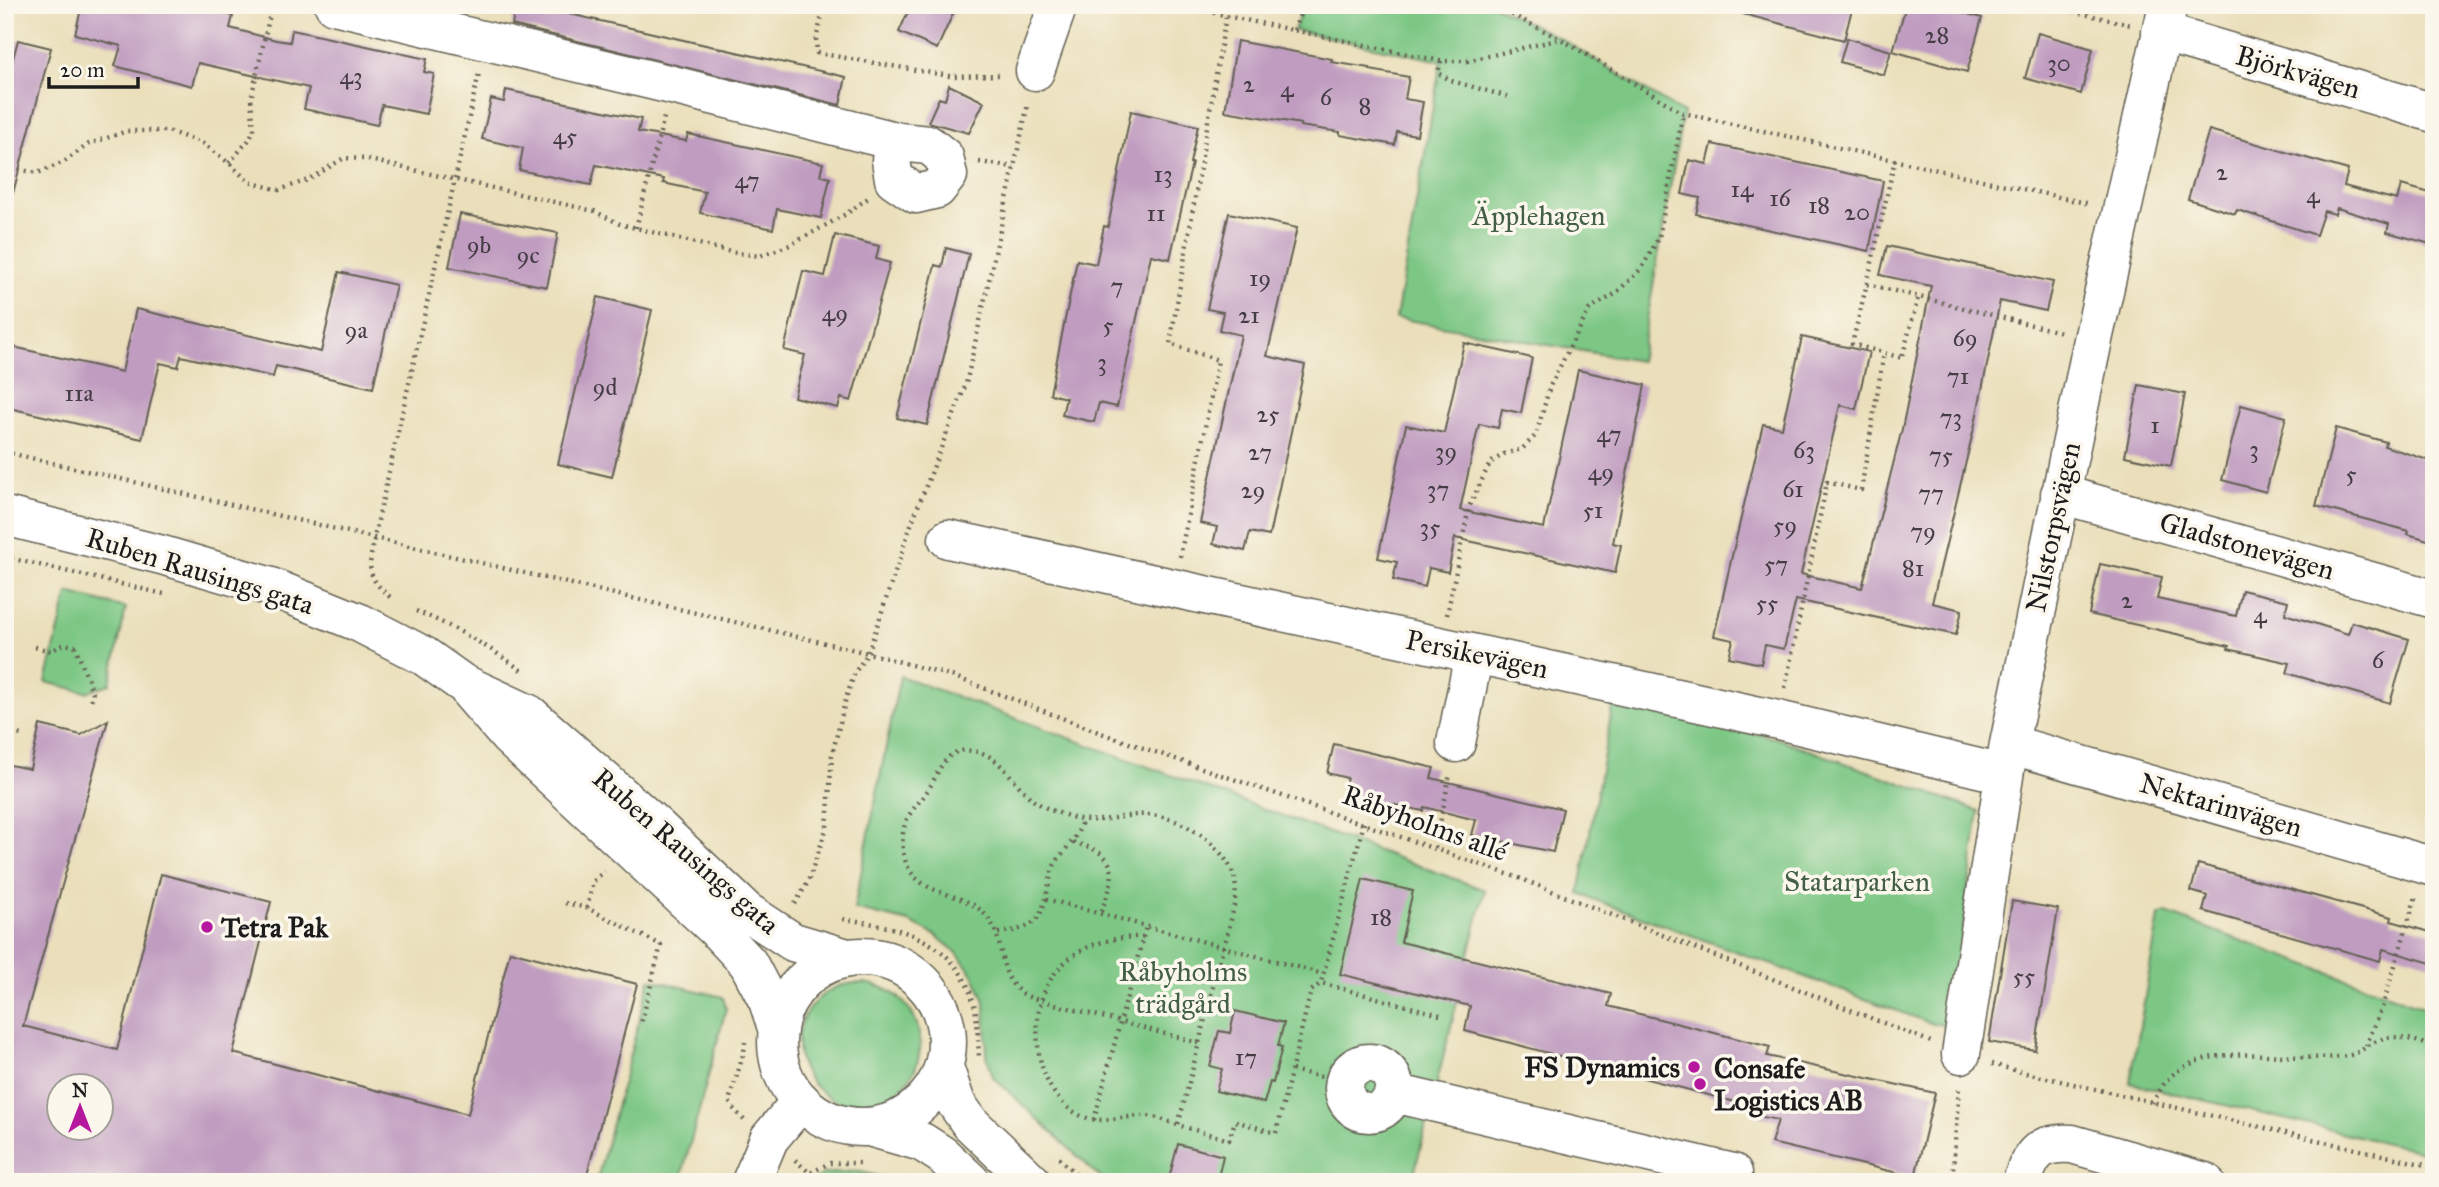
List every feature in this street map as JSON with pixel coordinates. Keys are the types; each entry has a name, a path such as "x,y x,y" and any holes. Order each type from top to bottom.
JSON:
{"street":[{"path":"334,5 672,85 896,161"},
{"path":"1035,71 1058,5"},
{"name":"Björkvägen","path":"2164,19 2434,113"},
{"name":"Nilstorpsvägen","path":"1961,1054 2006,759 2060,494 2164,19"},
{"name":"Gladstonevägen","path":"2060,494 2434,599"},
{"name":"Ruben Rausings gata","path":"5,516 162,555 271,587 359,623 424,656 462,682 529,714 655,825 746,911 786,911 793,942 847,958 876,958 904,967 926,986 941,1010 948,1039 962,1066 956,1103 970,1123 1032,1182"},
{"name":"Persikevägen","path":"948,539 1778,720 2006,759"},
{"path":"1456,743 1458,650"},
{"name":"Ruben Rausings gata","path":"462,682 509,737 715,928 748,963 768,1001 762,1035"},
{"name":"Nektarinvägen","path":"2006,759 2430,866"},
{"name":"Ruben Rausings gata","path":"762,1035 808,976 827,964 847,958"},
{"name":"Ruben Rausings gata","path":"762,1035 777,1050 790,1086 801,1101 821,1116 844,1125 868,1145 922,1142 942,1155 971,1182"},
{"path":"1344,1082 1355,1066 1375,1063 1391,1074 1394,1093 1733,1173 1731,1182"},
{"name":"Ruben Rausings gata","path":"868,1145 893,1121 915,1109 962,1066"},
{"path":"751,1182 769,1139 801,1101"},
{"path":"2022,1182 2028,1162 2038,1150 2054,1143 2072,1144 2205,1182"}],"path":[{"path":"229,163 254,130 251,99 272,5"},
{"path":"786,911 808,882 827,827 832,755 855,672 868,653 912,522 967,384 1035,71 993,76 950,76 817,53 816,39 825,5"},
{"path":"1186,5 1226,16 1441,61 1467,61 1561,39"},
{"path":"1294,30 1304,5"},
{"path":"1493,5 1561,39 1683,113 2121,212"},
{"path":"2046,5 2164,19"},
{"path":"1174,589 1218,360 1170,344 1226,16"},
{"path":"394,602 377,587 369,568 486,41"},
{"path":"1441,61 1438,73 1452,81 1509,97"},
{"path":"636,229 672,85"},
{"path":"1458,650 1469,507 1490,463 1504,454 1522,449 1536,435 1555,374 1589,310 1615,294 1642,268 1660,237 1683,113"},
{"path":"5,167 38,173 64,162 89,144 127,131 169,131 202,143 249,182 279,190 308,180 344,158 365,159 594,211 620,225 731,252 759,256 790,246 835,220 896,161"},
{"path":"1895,159 1852,344 1902,358 1918,298"},
{"path":"1867,284 2093,340"},
{"path":"1778,720 1827,482 1861,490 1884,353"},
{"name":"Råbyholms allé","path":"5,452 868,653 955,677 1109,736 1519,878 1961,1054 2017,1071 2434,1167"},
{"path":"5,557 181,598"},
{"path":"406,606 497,652 530,677"},
{"path":"35,647 51,651 64,644 75,646 93,692 92,701"},
{"path":"5,731 21,734"},
{"path":"1435,848 1456,743"},
{"path":"1178,1125 1199,1043 1223,946 1236,896 1235,875 1223,854 1194,830 1162,816 1147,814 1102,821 1082,820 1060,813 1034,801 995,760 973,751 956,751 944,761 905,824 902,844 906,864 915,878 931,889 977,907 991,921 998,933 1004,970 1010,984 1020,993 1041,1000 1199,1043"},
{"path":"998,933 1014,931 1037,921 1043,912 1053,867 1073,843 1080,831 1082,820"},
{"path":"1143,937 1101,941 1075,955 1053,975 1041,1000 1038,1045 1042,1068 1052,1089 1063,1104 1079,1115 1094,1120 1151,1116 1229,1140 1235,1121 1276,1133 1311,991 1321,983 1364,823"},
{"path":"1073,843 1098,849 1106,856 1111,866 1109,891 1100,913"},
{"path":"2365,1047 2383,1005 2430,866"},
{"path":"587,908 593,882"},
{"path":"1046,899 1323,974"},
{"path":"565,903 587,908 661,945 641,1024"},
{"path":"834,917 876,923 909,932 938,947 953,964 974,1004 962,1066"},
{"path":"1094,1120 1146,926"},
{"path":"1321,983 1444,1016"},
{"path":"762,1035 744,1052 729,1101 743,1119 810,1173 868,1145"},
{"path":"2152,1103 2171,1076 2191,1065 2236,1054 2334,1058 2354,1056 2380,1039 2396,1037 2434,1047"},
{"path":"1950,1182 1961,1054"},
{"path":"1292,1070 1344,1082"}],"green space":[{"name":"Äpplehagen","path":"1304,5 1493,5 1561,39 1683,113 1640,361 1396,318 1441,61 1294,30"},
{"path":"68,593 126,608 110,684 86,692 46,682"},
{"name":"Råbyholms trädgård","path":"900,676 1485,890 1412,1182 1105,1182 993,1077 987,1056 985,1001 974,976 956,952 935,935 909,922 854,909"},
{"name":"Statarparken","path":"1613,703 1776,738 1979,811 1950,1024 1933,1024 1579,894"},
{"path":"2166,913 2434,1011 2434,1154 2130,1083 2159,916"},
{"path":"650,979 723,997 726,1009 680,1182 604,1182 597,1180"},
{"path":"859,983 883,987 902,1001 916,1020 920,1044 916,1068 902,1087 883,1101 859,1105 835,1101 816,1087 802,1068 798,1044 802,1020 816,1001 835,987"},
{"path":"857,1171 904,1182 812,1182 823,1174"}],"building":[{"path":"82,5 191,5 233,16 230,28 276,40 290,42 292,30 427,59 424,72 434,74 426,114 382,105 377,125 304,109 309,88 198,63 192,86 115,66 121,46 75,34"},
{"path":"516,5 530,5 846,77 840,105 512,25"},
{"path":"911,5 957,5 937,49 899,32"},
{"path":"1744,5 1853,5 1844,40 1743,14"},
{"path":"1906,5 1936,5 1982,18 1967,72 1893,51"},
{"path":"2038,33 2093,49 2081,94 2025,78"},
{"path":"1847,38 1891,51 1884,75 1840,62"},
{"path":"18,40 51,48 13,193 5,192 5,88"},
{"path":"1237,41 1409,77 1405,99 1423,102 1417,135 1397,132 1395,145 1300,126 1301,124 1225,111"},
{"path":"949,85 984,102 969,133 928,122 939,98 945,100"},
{"path":"506,90 641,119 638,132 686,141 688,134 823,163 820,175 830,178 821,218 777,209 773,229 700,213 705,192 663,183 664,179 596,165 591,185 519,170 523,148 482,139 491,99 504,102"},
{"path":"1131,111 1198,126 1170,259 1151,255 1117,407 1099,403 1094,422 1062,415 1066,398 1050,394 1077,260 1096,264 1104,226 1108,227"},
{"path":"2209,130 2348,170 2344,186 2397,200 2401,185 2434,194 2434,245 2387,232 2389,224 2337,208 2335,214 2324,211 2316,235 2237,210 2235,214 2188,199"},
{"path":"1712,144 1883,181 1869,251 1696,214 1700,198 1682,194 1689,160 1707,164"},
{"path":"1229,213 1297,228 1267,356 1305,365 1269,536 1250,532 1245,551 1213,544 1217,527 1200,523 1241,335 1219,330 1223,312 1207,309"},
{"path":"460,214 558,233 547,287 449,267"},
{"path":"835,235 879,246 876,259 890,263 851,401 841,398 838,408 794,397 805,355 784,350 803,271 825,276"},
{"path":"1887,246 2053,282 2046,311 2000,301 1975,424 1932,603 1962,610 1956,635 1796,600 1784,649 1765,645 1761,664 1729,657 1733,640 1714,636 1732,556 1763,424 1782,428 1802,337 1869,352 1856,409 1840,405 1801,574 1862,588 1902,429 1931,286 1880,275"},
{"path":"946,248 969,254 927,425 897,418 935,265 942,267"},
{"path":"339,272 396,285 373,388 276,366 273,377 181,356 178,367 160,363 142,439 5,407 5,345 122,372 136,309 321,352"},
{"path":"598,297 652,310 612,477 558,464"},
{"path":"1464,343 1532,358 1521,413 1502,409 1498,428 1479,424 1460,510 1544,528 1578,370 1645,385 1613,543 1621,545 1615,573 1455,538 1448,572 1429,568 1425,587 1393,580 1397,562 1378,558 1406,425 1444,433"},
{"path":"2139,385 2185,394 2171,466 2125,456"},
{"path":"2241,405 2286,417 2266,492 2222,480"},
{"path":"2336,428 2386,442 2384,446 2434,462 2434,542 2408,534 2409,531 2316,506"},
{"path":"2100,564 2162,577 2157,599 2236,616 2242,590 2288,601 2285,614 2348,634 2352,622 2409,639 2390,703 2287,673 2290,663 2089,614"},
{"name":"Tetra Pak","path":"108,720 23,1026 117,1050 161,874 271,902 233,1053 468,1114 510,951 637,984 585,1182 374,1182 353,1176 352,1182 5,1182 5,764 30,769 40,725 81,735"},
{"path":"1334,744 1434,768 1431,778 1563,809 1553,852 1472,835 1476,820 1424,807 1423,811 1343,793 1347,778 1327,773"},
{"path":"2198,864 2392,917 2391,921 2434,933 2434,964 2383,949 2380,961 2203,911 2207,896 2191,891"},
{"path":"1363,879 1413,891 1401,942 1611,994 1608,1006 1770,1047 1767,1056 1935,1093 1915,1177 1771,1143 1778,1120 1753,1115 1754,1107 1465,1031 1470,1006 1340,974"},
{"path":"2012,901 2058,909 2035,1050 1989,1042"},
{"path":"1235,1011 1284,1023 1278,1046 1282,1047 1273,1083 1270,1082 1264,1103 1216,1091 1222,1069 1210,1066 1219,1031 1230,1033"},
{"path":"1178,1144 1223,1156 1217,1182 1168,1182"}],"place":[{"name":"Tetra Pak","path":"207,927"},
{"name":"FS Dynamics","path":"1694,1067"},
{"name":"Consafe Logistics AB","path":"1700,1084"}]}
